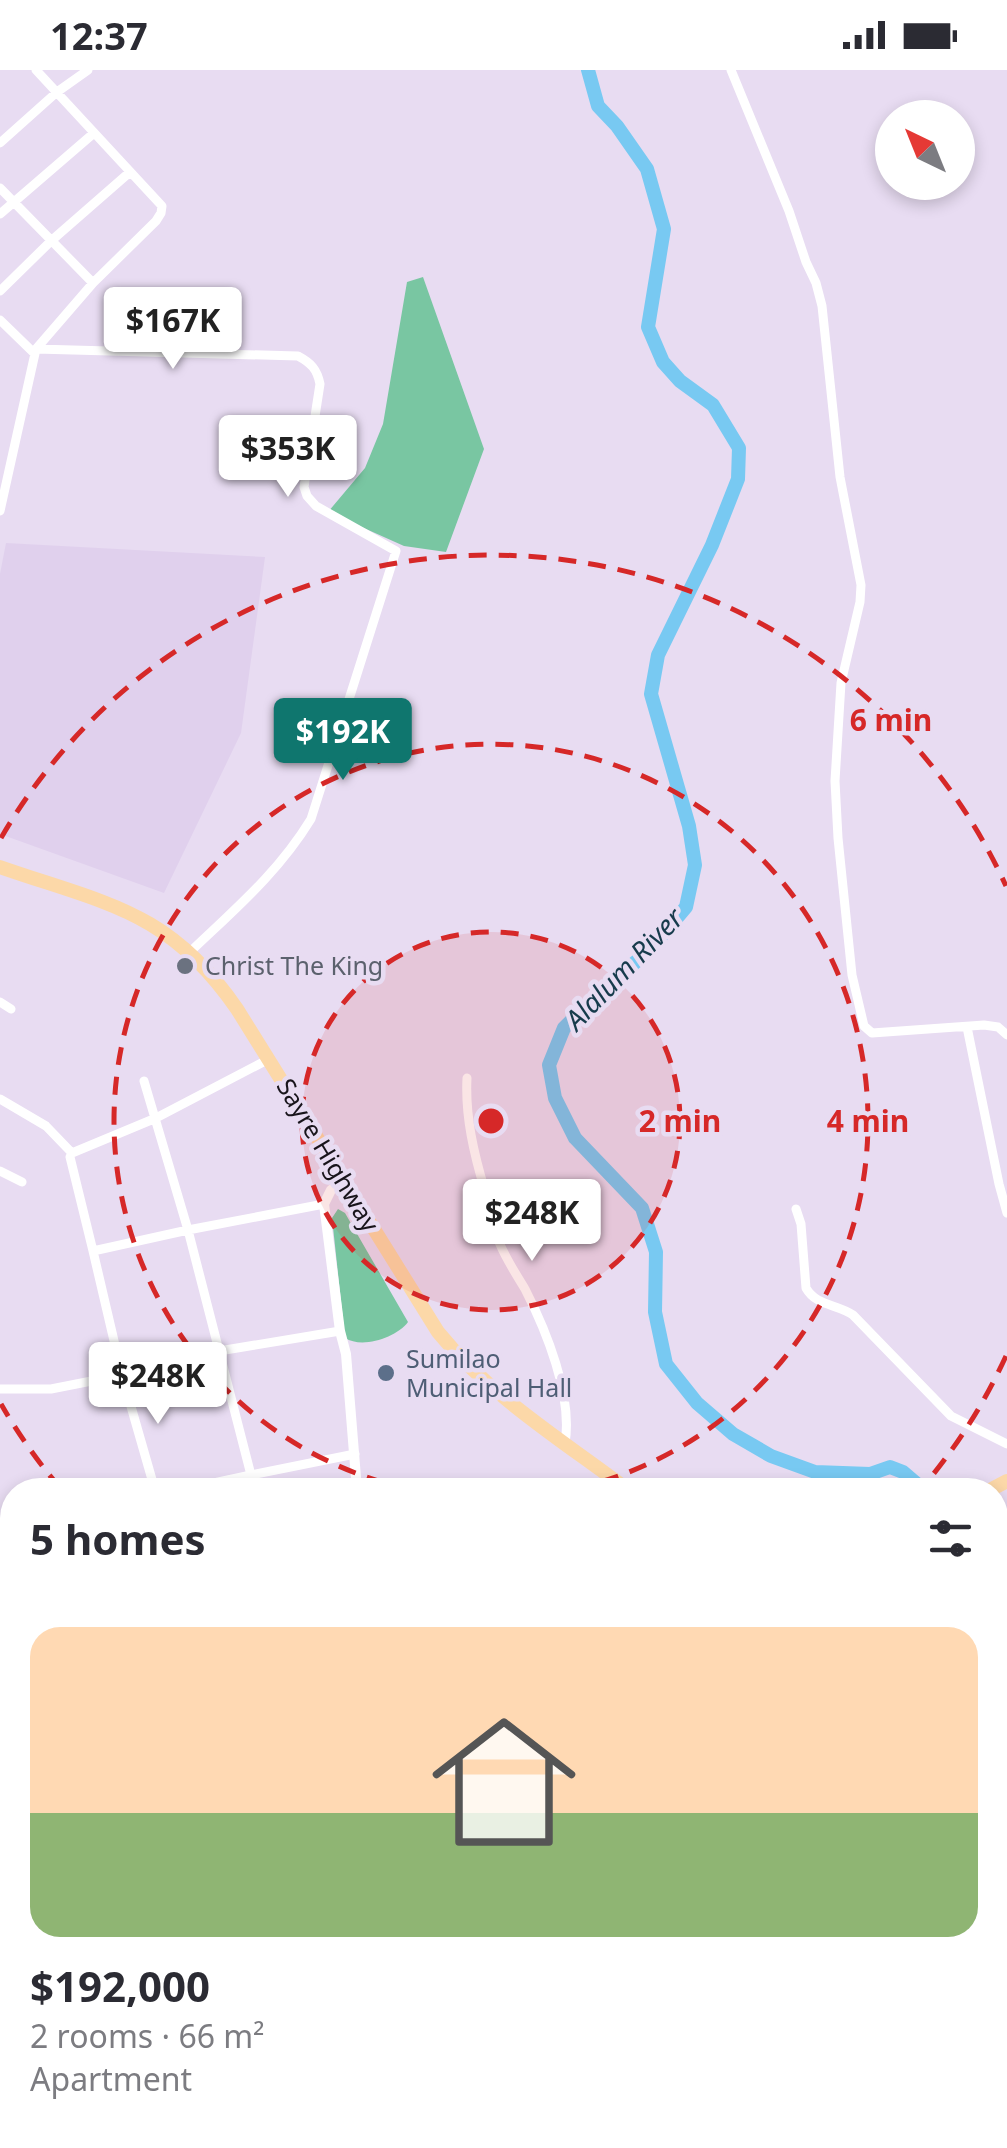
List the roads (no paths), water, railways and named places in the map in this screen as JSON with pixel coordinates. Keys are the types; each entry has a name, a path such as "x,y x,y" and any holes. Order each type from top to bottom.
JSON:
{"highway":[{"name":"Sayre Highway","path":"0,868 116,906 152,924 190,952 221,986 415,1298 450,1346 495,1389 612,1478"}],"street":[{"path":"0,511 35,351 161,213 162,206 36,70"},
{"path":"0,143 88,70"},
{"path":"731,70 790,212 822,306 840,477 860,573 860,602 840,683 835,781 852,975 864,1026 872,1033 984,1025 998,1027 1007,1035"},
{"path":"0,214 94,133"},
{"path":"0,291 130,172"},
{"path":"0,188 93,284"},
{"path":"0,320 35,351 298,356 310,362 318,372 320,384 304,487 307,496 316,506 396,551 311,819 275,871 190,952"},
{"path":"0,1002 11,1008"},
{"path":"967,1027 1007,1213"},
{"path":"72,1153 156,1118 269,1059"},
{"path":"467,1078 466,1104 480,1177 497,1238 526,1291 560,1382 568,1428 565,1442"},
{"path":"144,1081 188,1230 251,1478"},
{"path":"0,1099 46,1126 72,1153"},
{"path":"72,1153 122,1375 152,1478"},
{"path":"0,1171 22,1182"},
{"path":"342,1180 324,1204 346,1354 356,1478"},
{"path":"93,1251 324,1204"},
{"path":"796,1209 808,1294 853,1315 951,1416 1007,1444"},
{"path":"0,1389 63,1387 219,1351 340,1332"},
{"path":"236,1478 355,1454"}],"waterway":[{"name":"Alalum River","path":"588,70 598,106 647,169 664,229 648,327 663,362 680,381 713,405 739,448 738,479 712,545 658,655 651,694 689,826 695,865 686,907 648,952 564,1028 549,1065 555,1098 575,1138 642,1208 656,1252 655,1312 666,1364 697,1403 733,1434 771,1456 815,1472 870,1474 890,1467 910,1478"}],"place":[{"name":"Christ The King","path":"185,966"},
{"name":"Sumilao Municipal Hall","path":"386,1373"}]}
